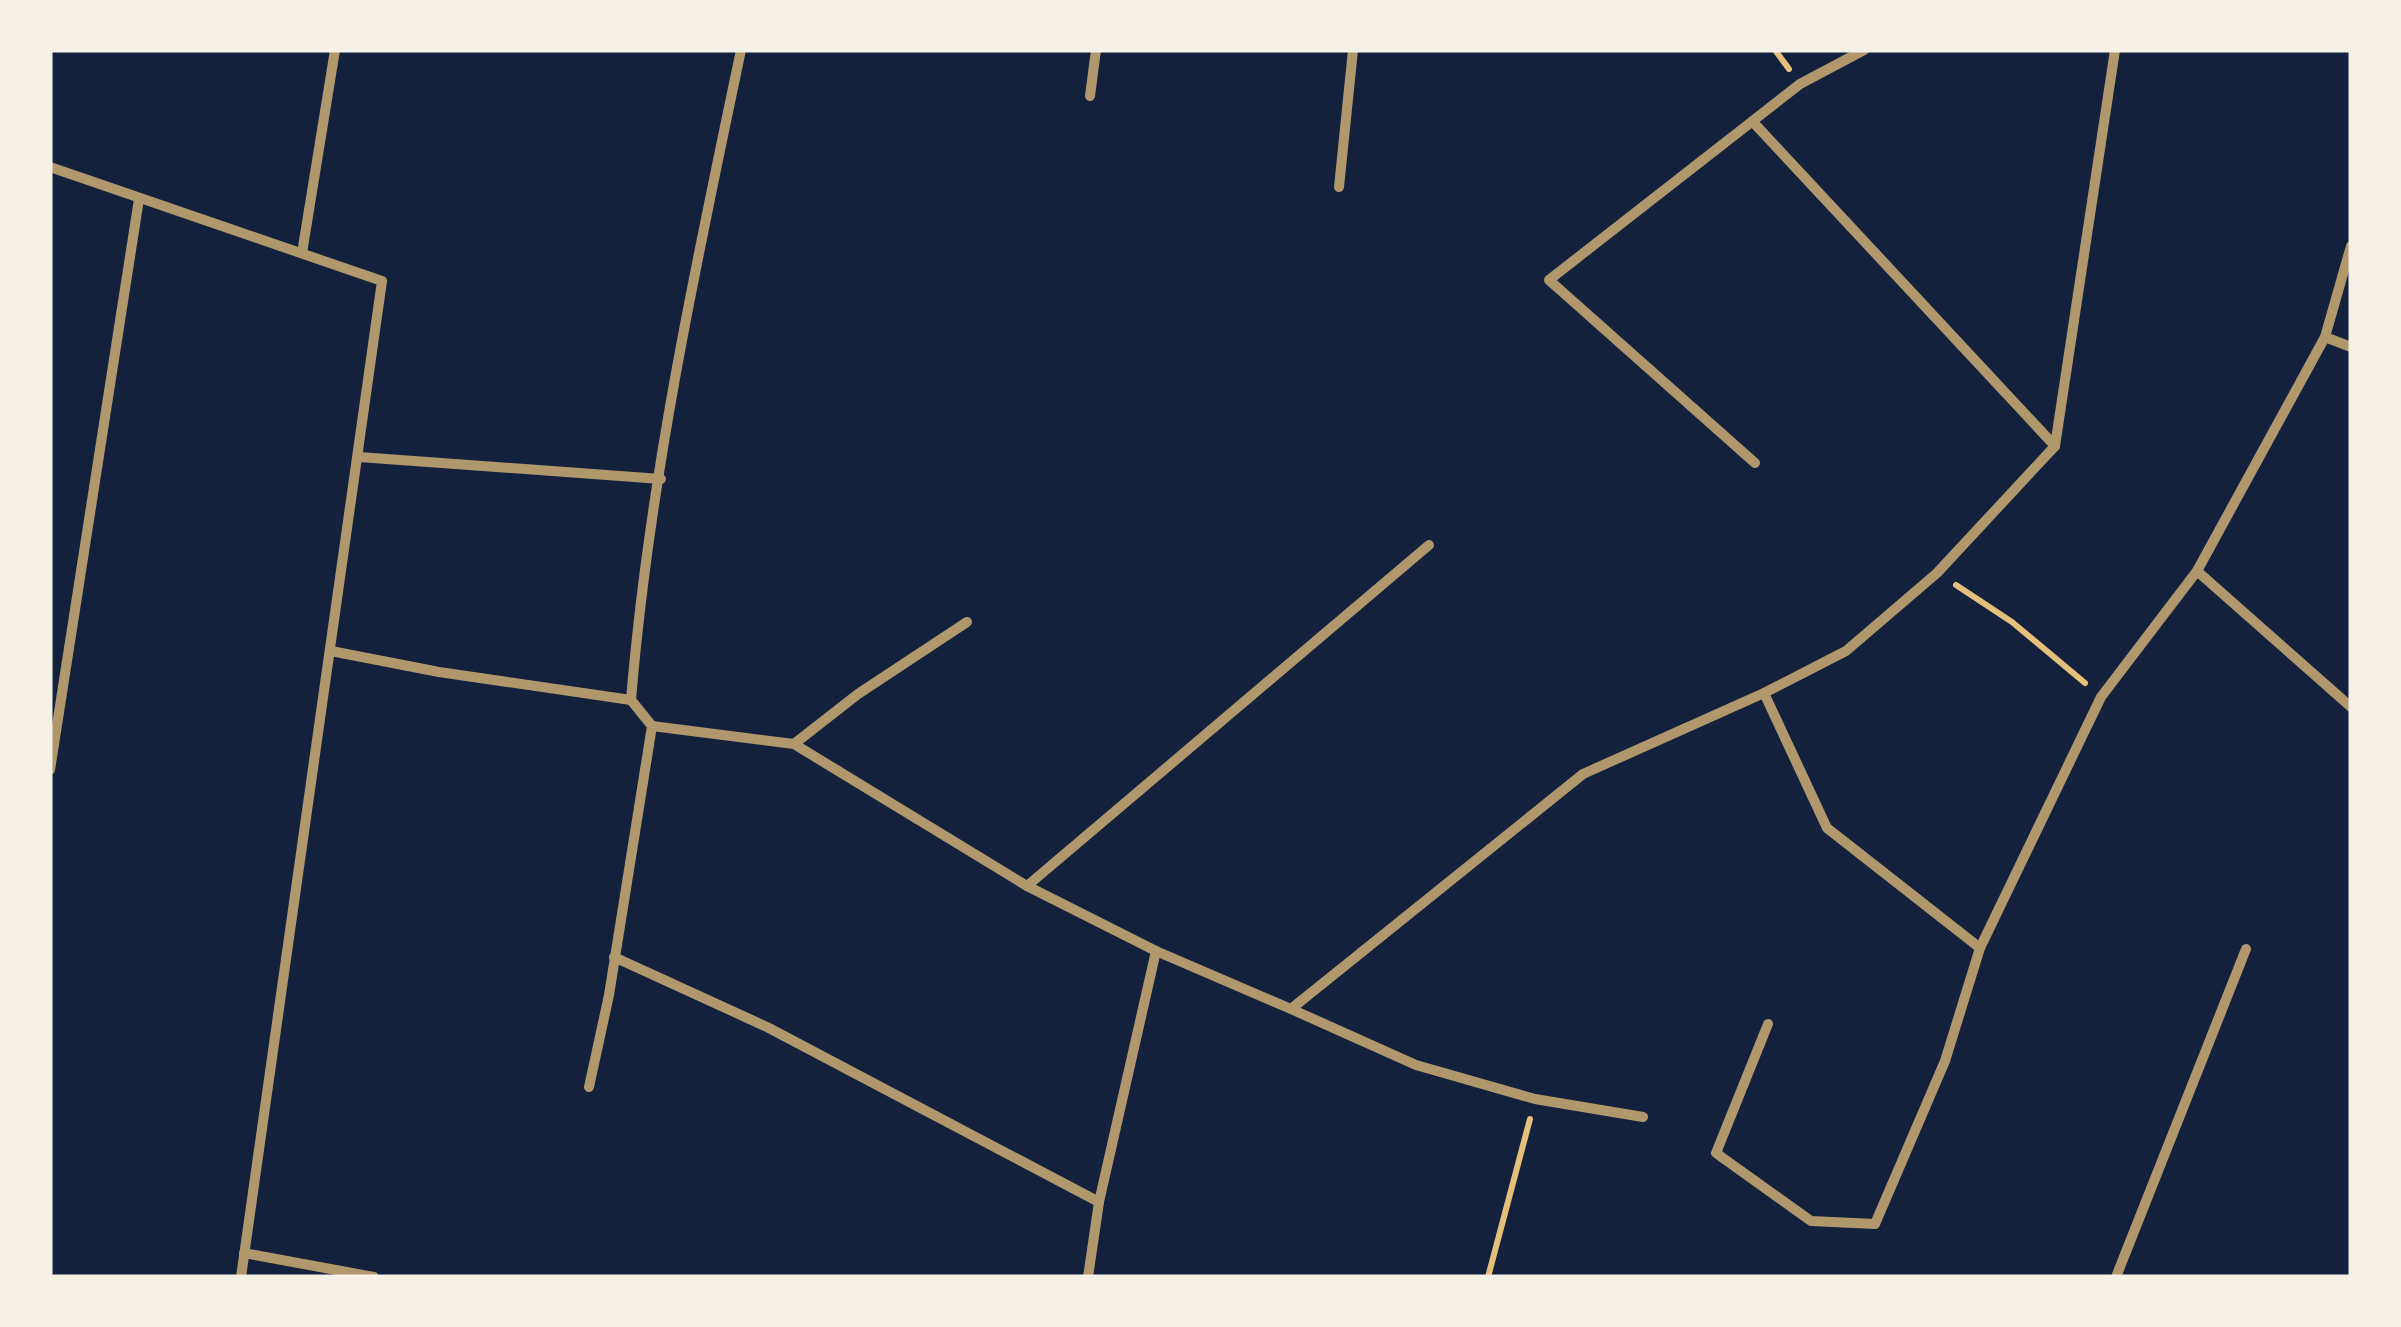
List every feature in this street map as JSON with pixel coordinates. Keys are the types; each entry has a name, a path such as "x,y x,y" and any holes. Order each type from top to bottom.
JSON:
{"street":[{"path":"302,253 335,50"},
{"path":"630,700 639,600 706,215 741,50"},
{"path":"1090,96 1096,50"},
{"path":"1339,186 1353,50"},
{"path":"1756,463 1549,280 1800,84 1864,50"},
{"path":"1291,1009 1582,774 1764,694 1846,651 1937,572 2055,446 2115,50"},
{"path":"1753,122 2055,446"},
{"path":"50,167 382,281 241,1277"},
{"path":"50,770 139,199"},
{"path":"1768,1024 1716,1153 1811,1221 1875,1224 1945,1062 1980,948 2101,696 2197,572 2325,337 2351,246"},
{"path":"2325,337 2351,348"},
{"path":"359,457 661,479"},
{"path":"1027,886 1429,545"},
{"path":"2197,572 2351,707"},
{"path":"794,744 858,694 968,622"},
{"path":"331,651 439,672 630,700 652,726 794,744 1027,886 1156,951 1416,1065 1535,1099 1643,1116"},
{"path":"1764,694 1827,828 1980,948"},
{"path":"589,1087 652,726"},
{"path":"2116,1277 2246,949"},
{"path":"1088,1277 1099,1202 1156,951"},
{"path":"614,958 767,1028 1099,1202"},
{"path":"244,1253 374,1277"}],"path":[{"path":"1937,572 2012,622 2101,696"},
{"path":"1488,1277 1535,1099"}]}
